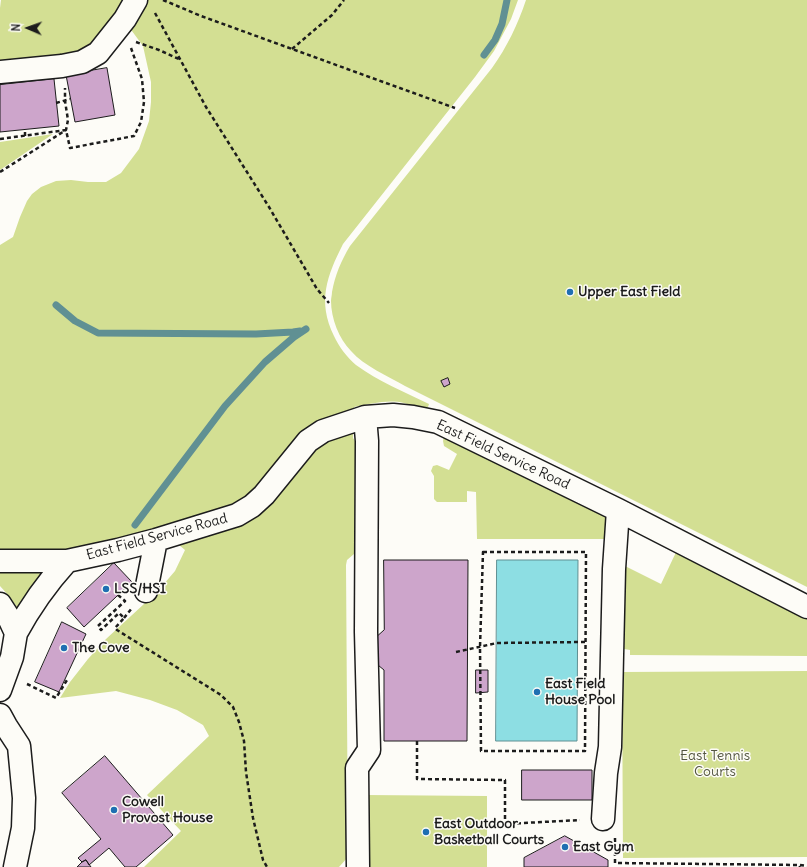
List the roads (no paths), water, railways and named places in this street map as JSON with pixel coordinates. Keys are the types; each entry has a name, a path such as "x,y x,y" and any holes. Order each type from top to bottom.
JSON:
{"street":[{"path":"0,72 62,66 82,62 98,53 125,19 144,3"},
{"name":"East Field Service Road","path":"0,561 67,561 156,540 237,515 252,506 264,495 308,441 324,431 365,418 394,415 438,422 618,510 807,607"},
{"path":"358,867 357,768 369,750 366,632 367,441 365,418"},
{"path":"603,819 606,773 610,747 614,569 618,510"},
{"path":"146,591 156,540"},
{"path":"0,690 12,657 16,633 23,619 54,575 67,561"},
{"path":"0,604 16,633"},
{"path":"0,715 19,746 24,798 23,828 14,867"}],"water":[{"name":"East Field House Pool","path":"497,560 578,560 577,741 496,741"}],"waterway":[{"path":"484,55 495,40 502,24 507,0"},
{"path":"56,305 75,321 98,333 256,334 300,331"},
{"path":"135,525 225,406 265,362 294,337 306,329"}],"place":[{"name":"Upper East Field","path":"570,292"},
{"name":"LSS/HSI","path":"106,589"},
{"name":"The Cove","path":"64,648"},
{"name":"East Field House Pool","path":"537,692"},
{"name":"Cowell Provost House","path":"114,810"},
{"name":"East Outdoor Basketball Courts","path":"426,832"},
{"name":"East Gym","path":"565,847"}],"park label":[{"name":"East Tennis Courts","path":"715,764"}]}
